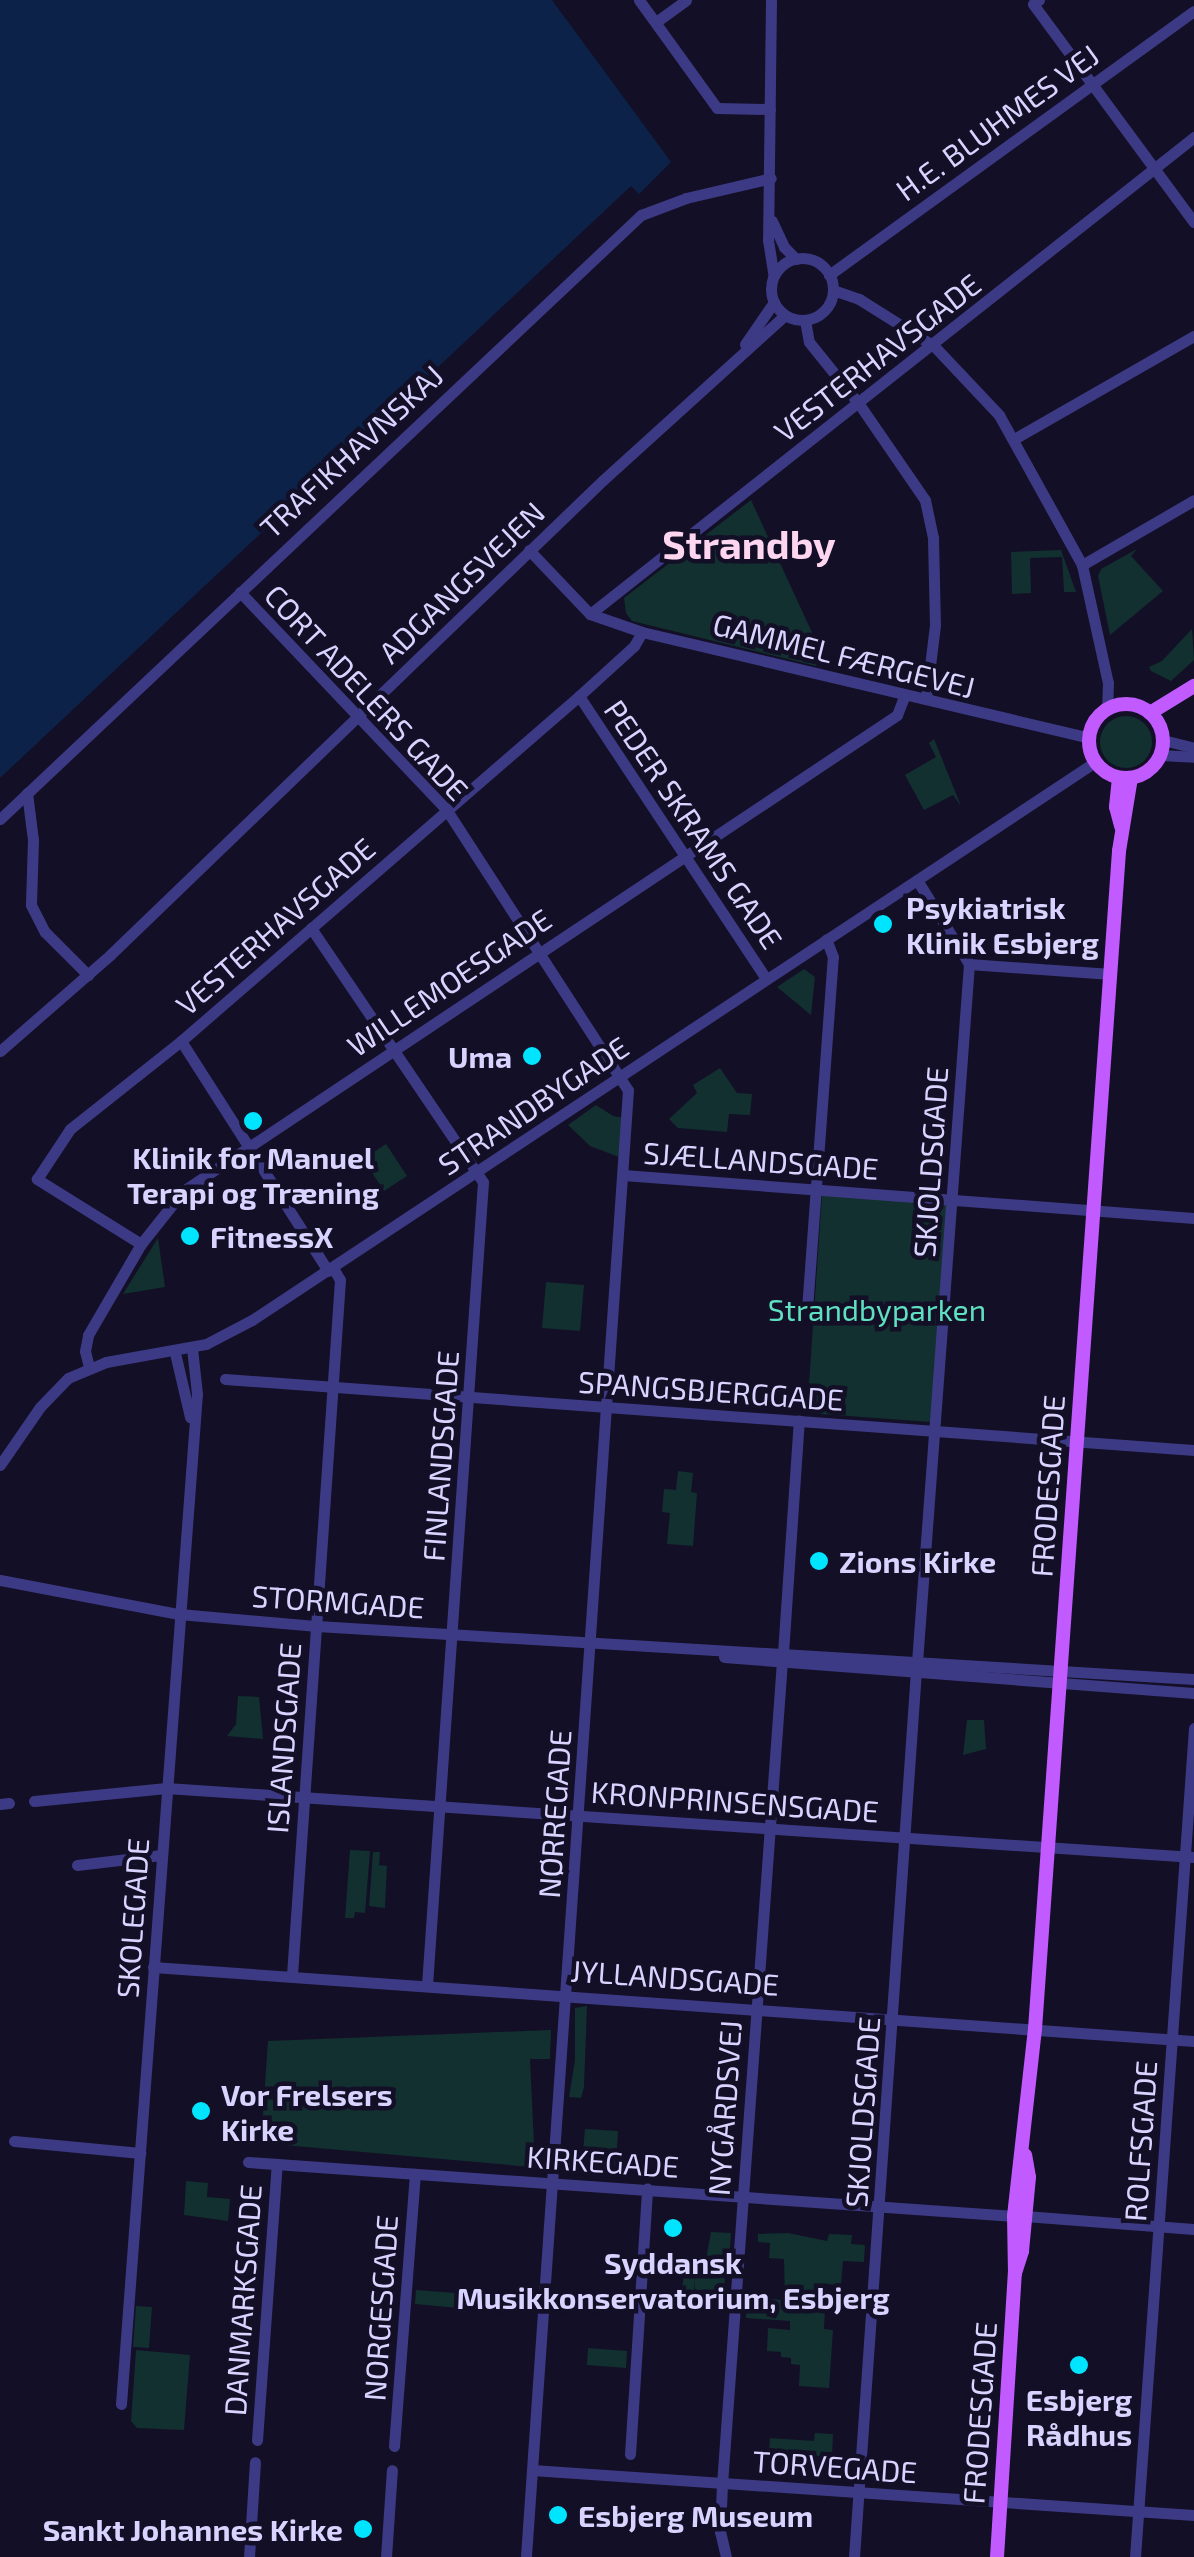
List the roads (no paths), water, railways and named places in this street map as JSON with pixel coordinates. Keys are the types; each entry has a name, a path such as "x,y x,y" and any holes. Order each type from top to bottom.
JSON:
{"main road":[{"path":"1158,734 1113,707 1094,721 1089,738 1095,762 1125,778 1148,771 1158,734 1193,687"},
{"name":"FRODESGADE","path":"996,2557 1111,974 1121,827 1116,807 1125,778"}],"street":[{"path":"639,0 717,108 770,109"},
{"path":"656,22 686,0"},
{"path":"770,218 779,239 796,259 817,262 832,272 833,290 827,307 805,320 784,315 774,302 770,218 771,0"},
{"path":"1036,2 1091,85 1194,222"},
{"name":"H.E. BLUHMES VEJ","path":"832,272 1194,10"},
{"name":"VESTERHAVSGADE","path":"590,614 1194,138"},
{"name":"TRAFIKHAVNSKAJ","path":"0,819 642,215 686,198 770,178"},
{"path":"774,276 796,259"},
{"path":"833,290 859,299 934,346 978,390 1014,439 1082,565 1113,707"},
{"name":"ADGANGSVEJEN","path":"738,354 774,302"},
{"name":"ADGANGSVEJEN","path":"0,1051 88,975 529,550 784,315"},
{"path":"805,320 809,342 916,483 930,519 934,657 926,698"},
{"path":"1014,439 1194,336"},
{"path":"1082,565 1194,500"},
{"path":"529,550 590,614"},
{"name":"CORT ADELERS GADE","path":"240,592 446,809 622,1076"},
{"name":"GAMMEL FÆRGEVEJ","path":"590,614 642,632 1089,738"},
{"name":"VESTERHAVSGADE","path":"141,1244 37,1180 70,1130 181,1041 579,696 634,646 642,632"},
{"name":"WILLEMOESGADE","path":"89,1367 85,1351 88,1335 141,1244 172,1200 896,715 905,694"},
{"name":"PEDER SKRAMS GADE","path":"579,696 766,979"},
{"path":"1158,734 1194,748"},
{"path":"1158,734 1194,758"},
{"name":"STRANDBYGADE","path":"0,1464 57,1387 89,1367 175,1353 252,1320 1095,762"},
{"path":"27,793 33,840 31,905 45,932 88,975"},
{"path":"917,880 970,964 1111,974"},
{"path":"311,928 478,1172"},
{"path":"807,1309 833,957 826,939"},
{"name":"SKJOLDSGADE","path":"854,2557 970,964"},
{"path":"181,1041 331,1270"},
{"name":"NØRREGADE","path":"526,2557 629,1108 622,1076"},
{"name":"FINLANDSGADE","path":"427,1984 484,1191 478,1172"},
{"name":"SJÆLLANDSGADE","path":"622,1175 1194,1218"},
{"name":"ISLANDSGADE","path":"292,1975 340,1280 331,1270"},
{"name":"SKOLEGADE","path":"121,2404 197,1394 192,1348"},
{"name":"SKOLEGADE","path":"175,1353 192,1436"},
{"name":"SPANGSBJERGGADE","path":"225,1379 1194,1450"},
{"name":"NYGÅRDSVEJ","path":"726,2557 720,2532 722,2484 800,1421"},
{"name":"STORMGADE","path":"0,1580 179,1614 916,1666 1194,1693"},
{"name":"STORMGADE","path":"1061,1678 1194,1679"},
{"name":"ROLFSGADE","path":"1135,2557 1172,2040 1190,1856 1194,1728"},
{"name":"KRONPRINSENSGADE","path":"34,1801 166,1788 1190,1856"},
{"path":"77,1866 161,1855"},
{"name":"JYLLANDSGADE","path":"153,1967 1194,2041"},
{"path":"14,2142 140,2154"},
{"name":"KIRKEGADE","path":"248,2162 1194,2228"},
{"name":"DANMARKSGADE","path":"257,2440 277,2164"},
{"name":"NORGESGADE","path":"394,2446 415,2174"},
{"path":"630,2454 647,2189"},
{"path":"248,2557 256,2462"},
{"path":"386,2557 392,2470"},
{"name":"TORVEGADE","path":"532,2470 1194,2515"}],"water":[{"path":"0,0 552,0 671,162 639,194 631,186 0,778"}],"place":[{"name":"Psykiatrisk Klinik Esbjerg","path":"883,924"},
{"name":"Uma","path":"532,1056"},
{"name":"Klinik for Manuel Terapi og Træning","path":"253,1121"},
{"name":"FitnessX","path":"190,1236"},
{"name":"Zions Kirke","path":"819,1561"},
{"name":"Vor Frelsers Kirke","path":"201,2111"},
{"name":"Syddansk Musikkonservatorium, Esbjerg","path":"673,2228"},
{"name":"Esbjerg Rådhus","path":"1079,2365"},
{"name":"Esbjerg Museum","path":"558,2515"},
{"name":"Sankt Johannes Kirke","path":"363,2529"}],"district":[{"name":"Strandby","path":"749,543"}],"park label":[{"name":"Strandbyparken","path":"877,1309"}]}
